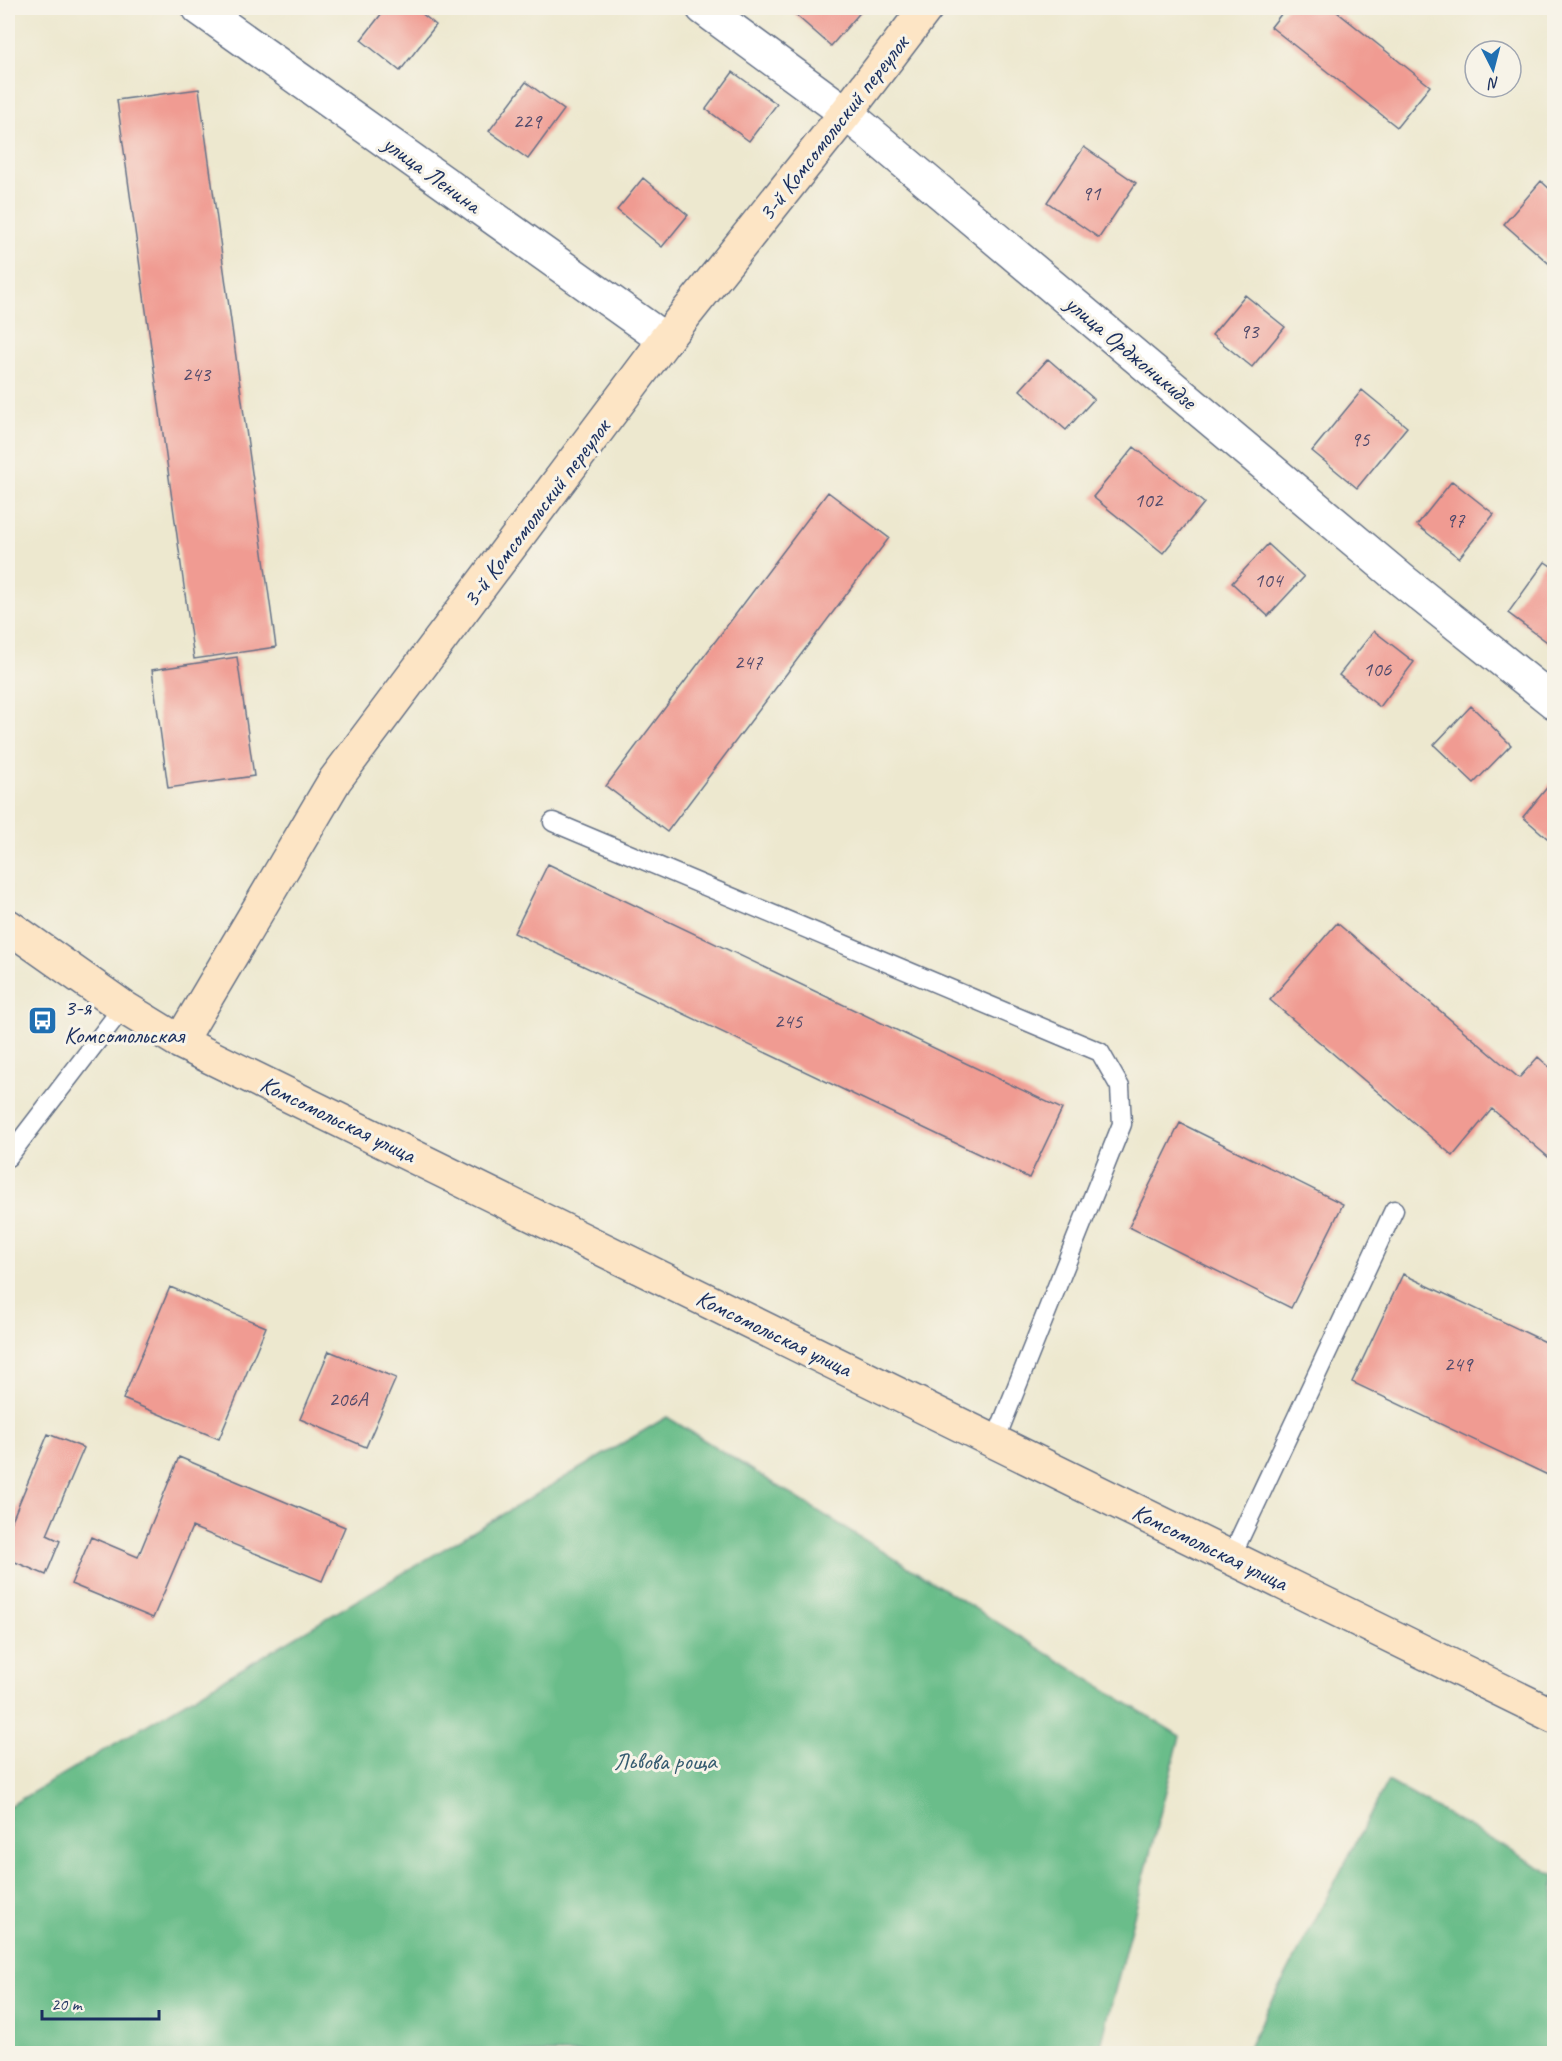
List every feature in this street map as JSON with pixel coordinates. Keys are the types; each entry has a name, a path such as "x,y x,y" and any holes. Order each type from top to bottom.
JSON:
{"main road":[{"name":"3-й Комсомольский переулок","path":"180,1042 335,780 665,340 846,113 926,8"},
{"name":"Комсомольская улица","path":"8,926 123,1007 180,1042 1554,1716"}],"street":[{"name":"улица Ленина","path":"200,8 665,340"},
{"name":"улица Орджоникидзе","path":"703,8 846,113 1403,581 1554,702"}],"lane":[{"path":"553,822 1100,1052 1120,1088 1122,1124 995,1441"},
{"path":"8,1156 123,1007"},
{"path":"1231,1557 1394,1210"}],"green space":[{"name":"Львова роща","path":"667,1417 1180,1736 1099,2053 8,2053 8,1807"},
{"path":"1388,1781 1554,1875 1554,2053 1245,2053"}],"building":[{"path":"386,8 415,8 436,25 400,71 361,40"},
{"path":"864,8 831,46 789,9"},
{"path":"1286,8 1332,8 1430,86 1397,127 1271,27"},
{"path":"733,72 777,104 749,141 706,109"},
{"path":"526,82 564,110 528,159 489,131"},
{"path":"199,89 276,647 194,659 117,100"},
{"path":"1084,147 1136,183 1099,238 1047,202"},
{"path":"643,178 688,215 662,247 617,210"},
{"path":"1541,181 1554,193 1554,268 1504,224"},
{"path":"1245,295 1285,327 1252,367 1212,335"},
{"path":"1048,359 1094,399 1066,430 1020,390"},
{"path":"1362,390 1407,427 1357,488 1312,451"},
{"path":"1134,447 1204,503 1163,553 1093,497"},
{"path":"1452,481 1494,514 1459,558 1417,525"},
{"path":"828,492 889,538 667,832 606,786"},
{"path":"1268,544 1304,577 1268,616 1232,583"},
{"path":"1545,562 1554,568 1554,647 1508,613"},
{"path":"1374,631 1414,662 1380,707 1339,675"},
{"path":"237,657 254,776 168,788 152,670"},
{"path":"1471,706 1511,745 1474,783 1434,745"},
{"path":"1554,779 1554,844 1523,817"},
{"path":"548,864 1062,1109 1029,1178 514,933"},
{"path":"1337,923 1519,1078 1538,1057 1554,1071 1554,1162 1492,1109 1453,1156 1270,1000"},
{"path":"1180,1123 1343,1204 1291,1308 1129,1227"},
{"path":"1403,1274 1554,1346 1554,1478 1352,1382"},
{"path":"170,1287 266,1327 219,1439 123,1399"},
{"path":"329,1351 396,1378 366,1447 300,1419"},
{"path":"48,1434 84,1448 47,1535 60,1541 46,1575 8,1559 8,1530"},
{"path":"179,1457 345,1527 322,1581 192,1527 153,1618 71,1584 91,1537 138,1557"}],"place":[{"name":"3-я Комсомольская","path":"43,1021"}]}
